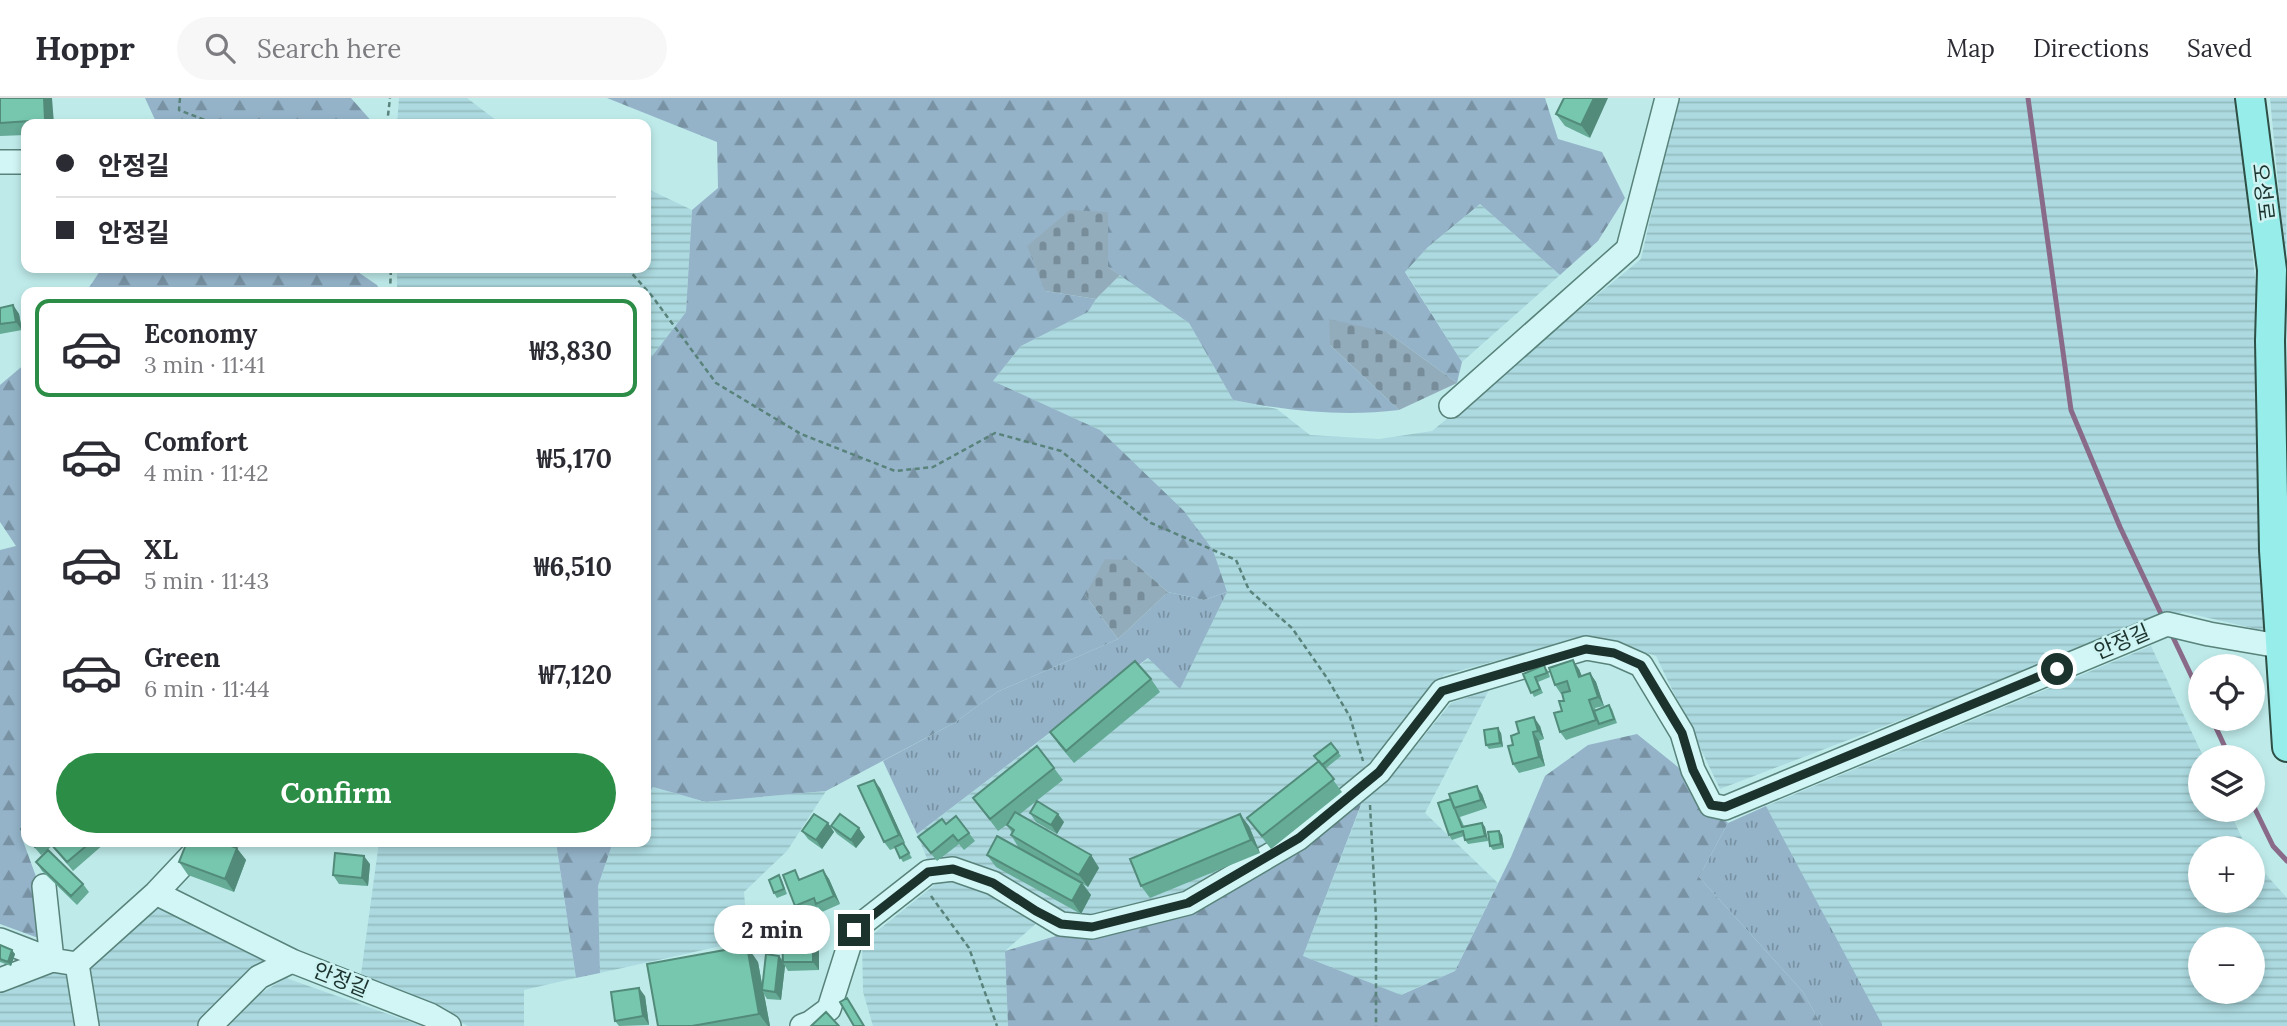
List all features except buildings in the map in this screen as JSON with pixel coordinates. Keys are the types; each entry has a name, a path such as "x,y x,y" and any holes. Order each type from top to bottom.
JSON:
{"main road":[{"name":"오성로","path":"2250,98 2272,270 2270,341 2280,546 2279,646 2287,747"}],"street":[{"path":"1451,405 1628,249 1667,98"},
{"path":"0,162 21,162"},
{"name":"안정길","path":"802,1026 830,1009 854,930 928,872 953,869 993,883 1061,924 1092,927 1188,903 1299,838 1379,772 1442,691 1586,649 1614,653 1641,665 1682,733 1693,770 1711,805 1725,807 2163,625 2279,646"},
{"path":"77,964 156,893 199,847"},
{"path":"44,886 52,960"},
{"path":"156,893 292,961"},
{"path":"0,940 52,960 77,964"},
{"path":"0,979 23,973 52,960"},
{"name":"안정길","path":"209,1026 259,977 292,961 430,1015 449,1026"},
{"path":"77,964 87,1026"}],"path":[{"path":"180,98 178,110 202,119"},
{"path":"388,119 390,98"},
{"path":"631,273 644,287"},
{"path":"651,295 716,383 801,434 895,471 933,467 995,433 1061,451 1151,523 1236,560 1250,590 1292,628 1327,678 1350,718 1369,779 1376,918 1376,1026"},
{"path":"919,879 969,948 997,1026"}],"shaded area":[{"path":"399,98 467,98 494,119 397,119"},
{"path":"1677,98 2237,98 2256,287 2265,631 2183,612 1720,789 1656,656 1627,647 1564,642 1444,675 1408,723 1355,777 1363,801 1384,785 1451,703 1489,690 1425,813 1498,883 1455,971 1400,995 1303,956 1362,803 1219,894 1095,938 1039,921 1005,951 1008,1026 873,1026 863,992 862,943 937,883 917,834 1149,658 1180,688 1227,592 1100,430 993,381 1021,346 1088,312 1096,299 1120,275 1189,323 1233,400 1277,409 1310,435 1379,439 1432,431 1641,259"},
{"path":"2270,98 2287,98 2286,269"},
{"path":"651,190 692,210 686,312 651,358 651,287 397,287 397,273 651,273"},
{"path":"1480,204 1560,275 1462,362 1405,271 1428,247"},
{"path":"2151,646 2188,724 2188,731 2191,731 2198,745 2188,745 2188,822 2235,822 2241,836 2188,836 2188,913 2265,913 2265,873 2287,898 2287,1026 1882,1026 1766,806"},
{"path":"653,787 706,802 826,791 787,851 744,892 748,940 600,973 598,886 611,847 651,847"},
{"path":"378,847 557,847 576,978 524,990 524,1026 468,1026 361,974"},
{"path":"156,902 271,957 203,1026 96,1026 85,964"},
{"path":"52,967 68,970 79,1026 0,1026 0,984"},
{"path":"286,978 422,1026 226,1026 251,999"}],"green space":[{"path":"145,98 351,98 370,119 155,119"},
{"path":"607,98 1545,98 1558,139 1602,152 1625,198 1598,241 1560,275 1480,204 1428,247 1405,272 1462,362 1457,383 1387,332 1330,345 1399,410 1316,412 1233,400 1189,323 1108,267 1045,291 1096,299 1088,312 1021,346 993,381 1100,430 1184,511 1213,550 1227,592 1204,600 1168,592 1131,560 1085,595 1118,639 997,692 954,723 826,791 706,802 653,787 651,790 651,358 686,312 692,210 718,188 717,142"},
{"path":"1070,210 1108,212 1108,267 1120,275 1096,299 1045,291 1027,246"},
{"path":"99,273 359,273 378,287 89,287"},
{"path":"1329,319 1387,332 1457,383 1399,410 1330,345"},
{"path":"21,367 21,847 25,847 38,882 41,939 0,924 0,550 16,546 0,522 0,385"},
{"path":"1105,559 1131,560 1168,592 1118,639 1085,595"},
{"path":"1168,592 1204,600 1227,592 1180,689 1148,658 917,834 883,761 954,723 997,692 1118,639"},
{"path":"1637,734 1678,767 1728,823 1699,877 1803,992 1822,1026 1008,1026 1005,951 1073,931 1095,938 1219,894 1362,802 1303,956 1401,995 1455,971 1511,857 1545,776 1588,745"},
{"path":"1766,806 1882,1026 1822,1026 1803,992 1699,877 1728,823"},
{"path":"557,847 611,847 598,886 600,973 576,978"}],"waterway":[{"path":"2028,98 2071,410 2120,527 2163,618"},
{"path":"2171,633 2188,669"},
{"path":"2218,731 2224,745"},
{"path":"2261,822 2273,846 2287,861"}],"route":[{"path":"854,930 928,872 953,869 993,883 1061,924 1092,927 1188,903 1299,838 1379,772 1442,691 1586,649 1614,653 1641,665 1682,733 1693,770 1711,805 1725,807 2057,669"}]}
